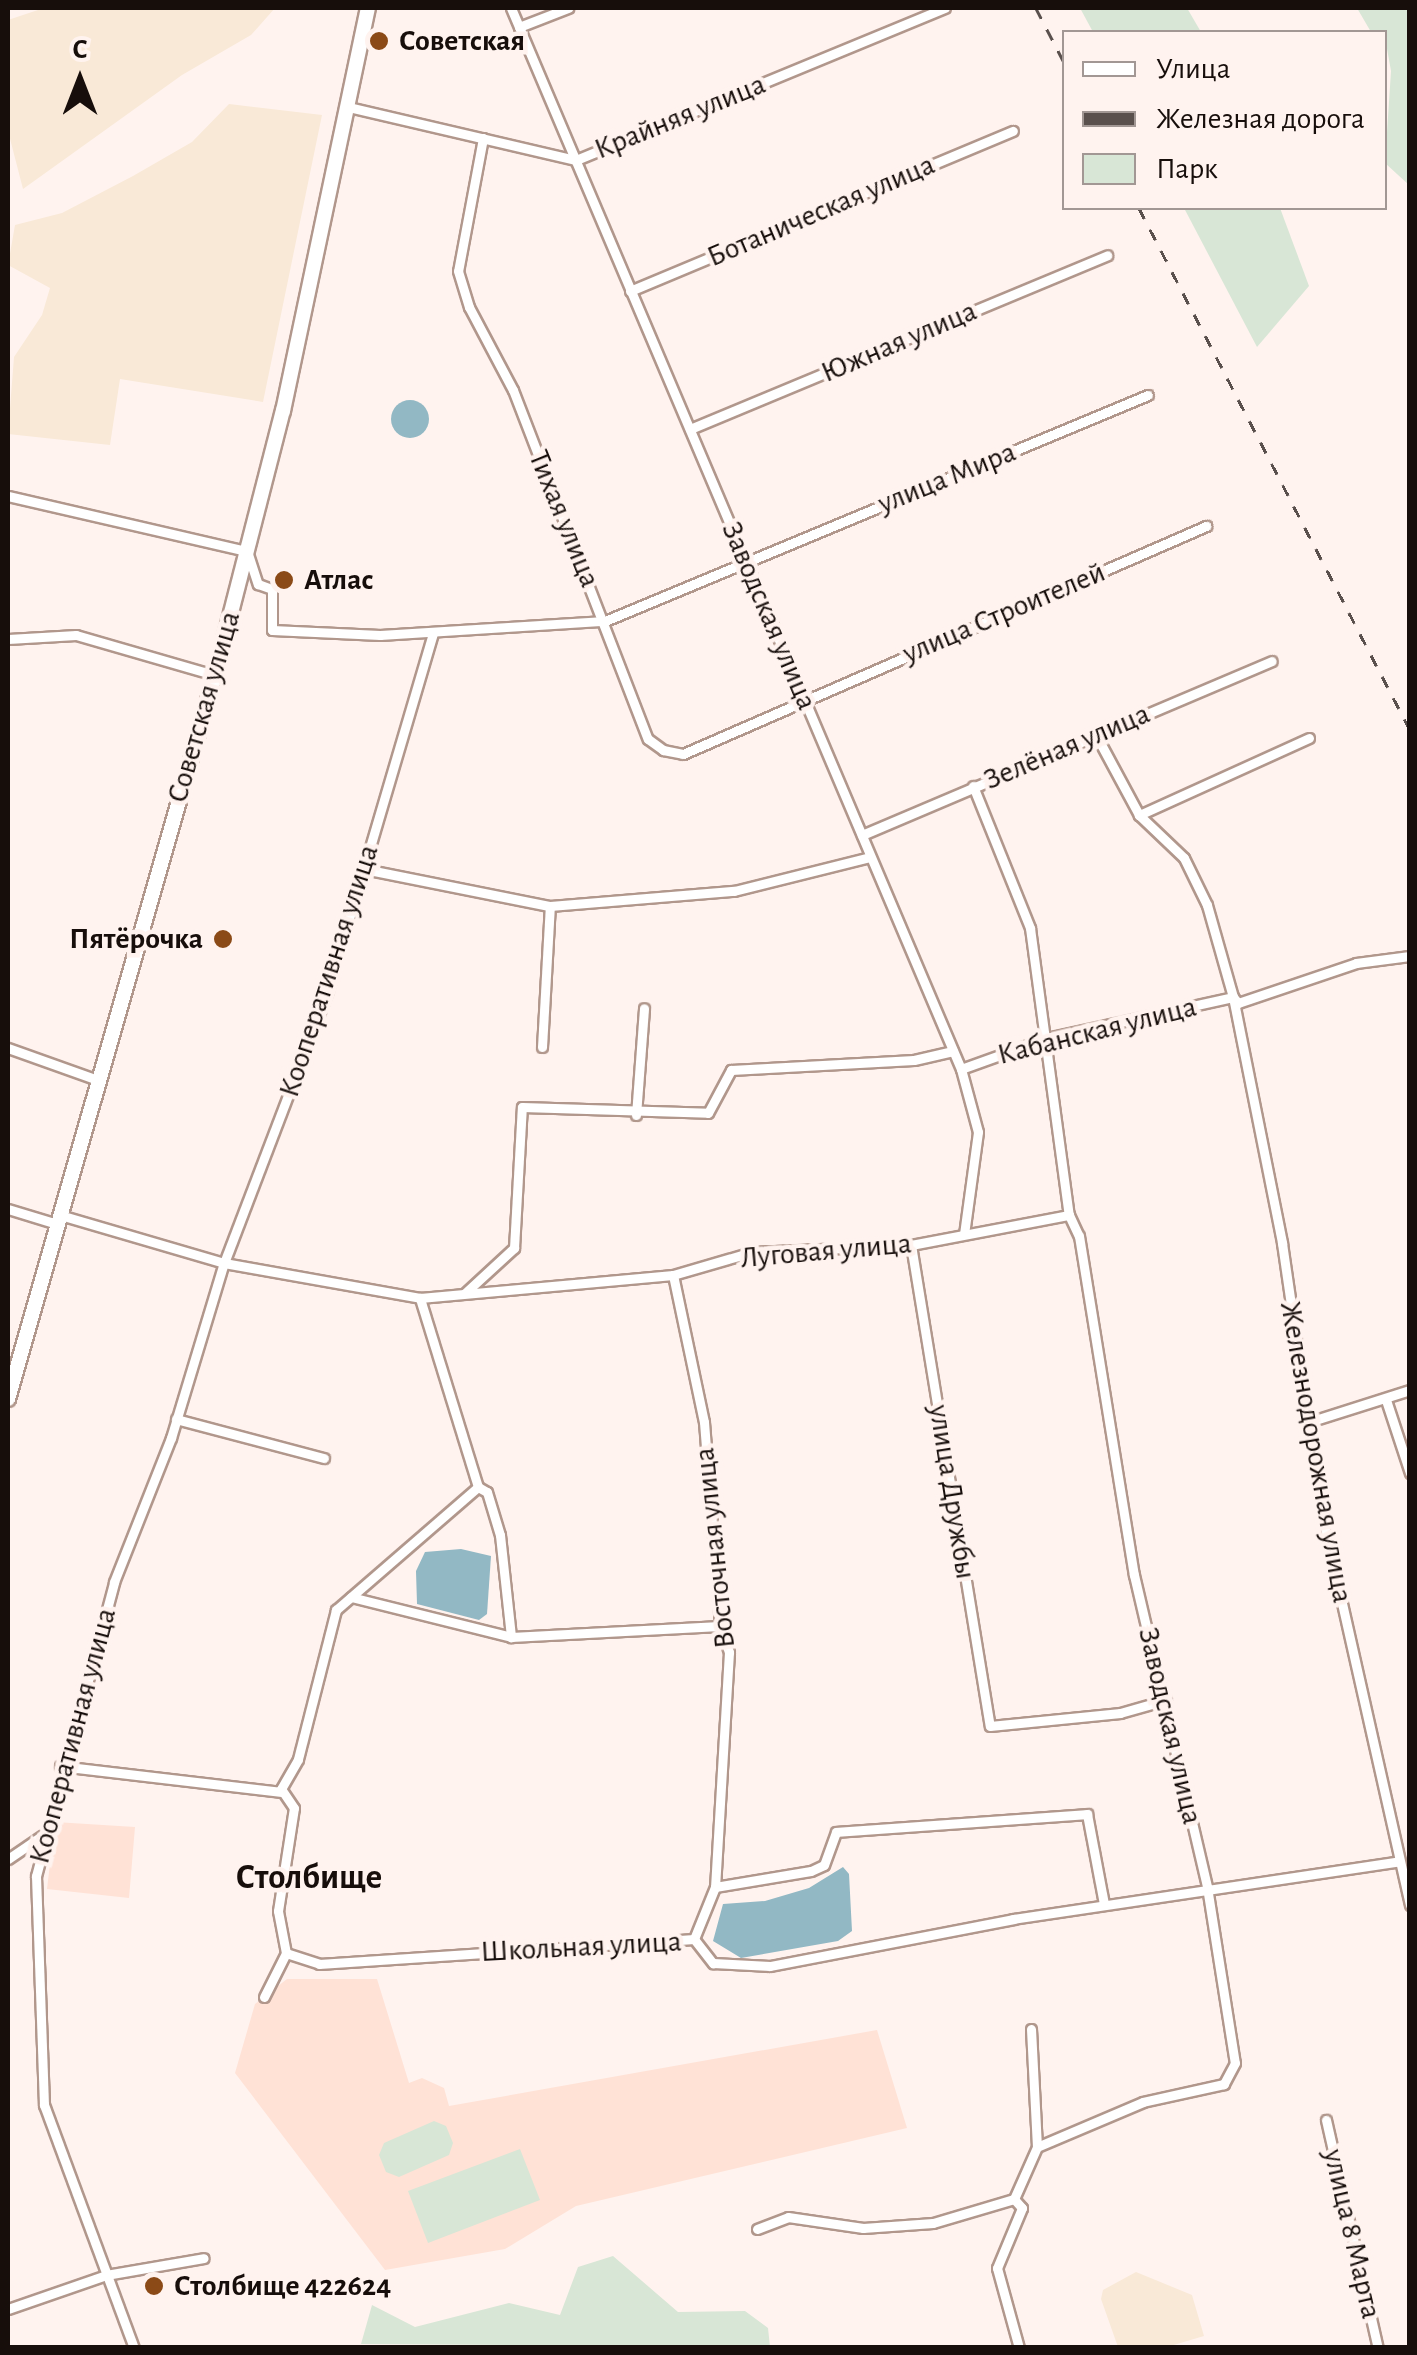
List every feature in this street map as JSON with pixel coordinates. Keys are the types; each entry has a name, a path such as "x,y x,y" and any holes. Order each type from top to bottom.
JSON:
{"street":[{"name":"Советская улица","path":"8,1399 215,675 247,551 368,8"},
{"name":"Заводская улица","path":"510,8 961,1068 978,1132 964,1234"},
{"path":"519,27 568,8"},
{"name":"Крайняя улица","path":"348,108 576,160 945,8"},
{"name":"Ботаническая улица","path":"630,291 1013,132"},
{"name":"Тихая улица","path":"483,138 458,272 606,620 648,739 663,750 683,754 803,699"},
{"name":"Южная улица","path":"690,429 1107,255"},
{"name":"улица Мира","path":"746,561 1148,395"},
{"path":"8,496 247,551 258,584 272,589 272,630 432,634 606,620 746,561"},
{"name":"улица Строителей","path":"803,699 1206,526"},
{"name":"Кооперативная улица","path":"134,2348 44,2105 33,1909 44,1835 114,1582 176,1420 224,1263 316,1026 432,634"},
{"path":"8,639 76,635 215,675"},
{"name":"Зелёная улица","path":"862,836 1272,661"},
{"name":"Кабанская улица","path":"1096,736 1139,815 1184,858 1207,905 1238,1003 1356,963 1410,956"},
{"path":"1139,815 1309,738"},
{"name":"Заводская улица","path":"973,786 1030,928 1069,1216 1079,1236 1134,1575 1207,1888 1235,2063 1224,2084 1143,2102 1037,2147"},
{"path":"364,869 550,906 734,891 870,857"},
{"path":"542,1047 550,906"},
{"name":"Кабанская улица","path":"961,1068 1047,1038 1233,997"},
{"name":"Железнодорожная улица","path":"1233,997 1312,1421 1322,1510 1410,1905"},
{"path":"636,1115 644,1008"},
{"path":"8,1048 98,1080"},
{"path":"464,1295 514,1248 522,1108 636,1115 708,1113 731,1070 914,1060 954,1051"},
{"name":"Луговая улица","path":"8,1208 224,1263 420,1298 673,1275 752,1252 912,1245 1069,1216"},
{"name":"улица Дружбы","path":"912,1245 990,1726 1120,1713 1166,1700"},
{"name":"Восточная улица","path":"673,1275 704,1422 720,1626 728,1652 716,1887 694,1939"},
{"path":"420,1298 478,1486 487,1492 500,1535 511,1637"},
{"path":"1312,1421 1410,1390"},
{"path":"1386,1400 1410,1473"},
{"path":"176,1420 324,1458"},
{"path":"282,1792 298,1759 336,1610 478,1486"},
{"path":"351,1597 511,1637 720,1626"},
{"path":"60,1766 282,1792 294,1808 277,1918 286,1953 264,1997"},
{"path":"716,1887 811,1872 824,1865 836,1832 1088,1814 1104,1904"},
{"path":"8,1860 44,1835"},
{"name":"Школьная улица","path":"286,1953 319,1964 694,1939 714,1963 770,1966 1104,1904 1399,1861"},
{"path":"1014,2199 1037,2147 1032,2028"},
{"name":"улица 8 Марта","path":"1326,2120 1378,2348"},
{"path":"757,2229 788,2217 863,2228 932,2222 1014,2199"},
{"path":"1014,2199 1022,2208 997,2268 1019,2348"},
{"path":"8,2309 106,2276 204,2258"}],"shaded area":[{"path":"44,8 275,8 251,35 182,75 23,189 8,131 8,20"},
{"path":"229,104 322,115 263,402 120,379 110,445 8,434 14,357 42,315 50,288 8,265 15,225 62,213 133,176 192,142"},
{"path":"55,1822 135,1827 129,1898 47,1889"},
{"path":"287,1979 377,1979 409,2083 422,2078 444,2088 449,2106 877,2030 907,2128 576,2206 505,2249 385,2270 235,2073 255,2004"},
{"path":"1136,2272 1192,2295 1204,2336 1167,2347 1118,2347 1101,2299 1103,2290"}],"green space":[{"path":"1080,8 1187,8 1200,30 1092,30"},
{"path":"1357,8 1409,8 1409,185 1387,165 1391,71 1387,30 1370,30"},
{"path":"1185,210 1281,210 1309,286 1257,347"},
{"path":"434,2121 446,2126 453,2143 449,2155 399,2177 386,2172 379,2155 384,2143"},
{"path":"520,2149 540,2200 428,2243 408,2191"},
{"path":"613,2256 678,2312 745,2311 768,2328 770,2347 361,2344 372,2305 415,2327 509,2303 560,2315 578,2267"}],"water":[{"path":"410,400 424,405 429,419 424,433 410,438 396,433 391,419 396,405"},
{"path":"461,1549 491,1556 487,1614 479,1620 417,1604 416,1571 425,1552"},
{"path":"843,1867 849,1874 852,1931 838,1941 741,1958 713,1941 723,1904 765,1901 809,1888"}],"railway":[{"path":"1036,8 1062,58"},
{"path":"1140,210 1410,730"}],"place":[{"name":"Советская","path":"379,41"},
{"name":"Атлас","path":"284,580"},
{"name":"Пятёрочка","path":"223,939"},
{"name":"Столбище 422624","path":"154,2286"}],"district":[{"name":"Столбище","path":"309,1878"}]}
